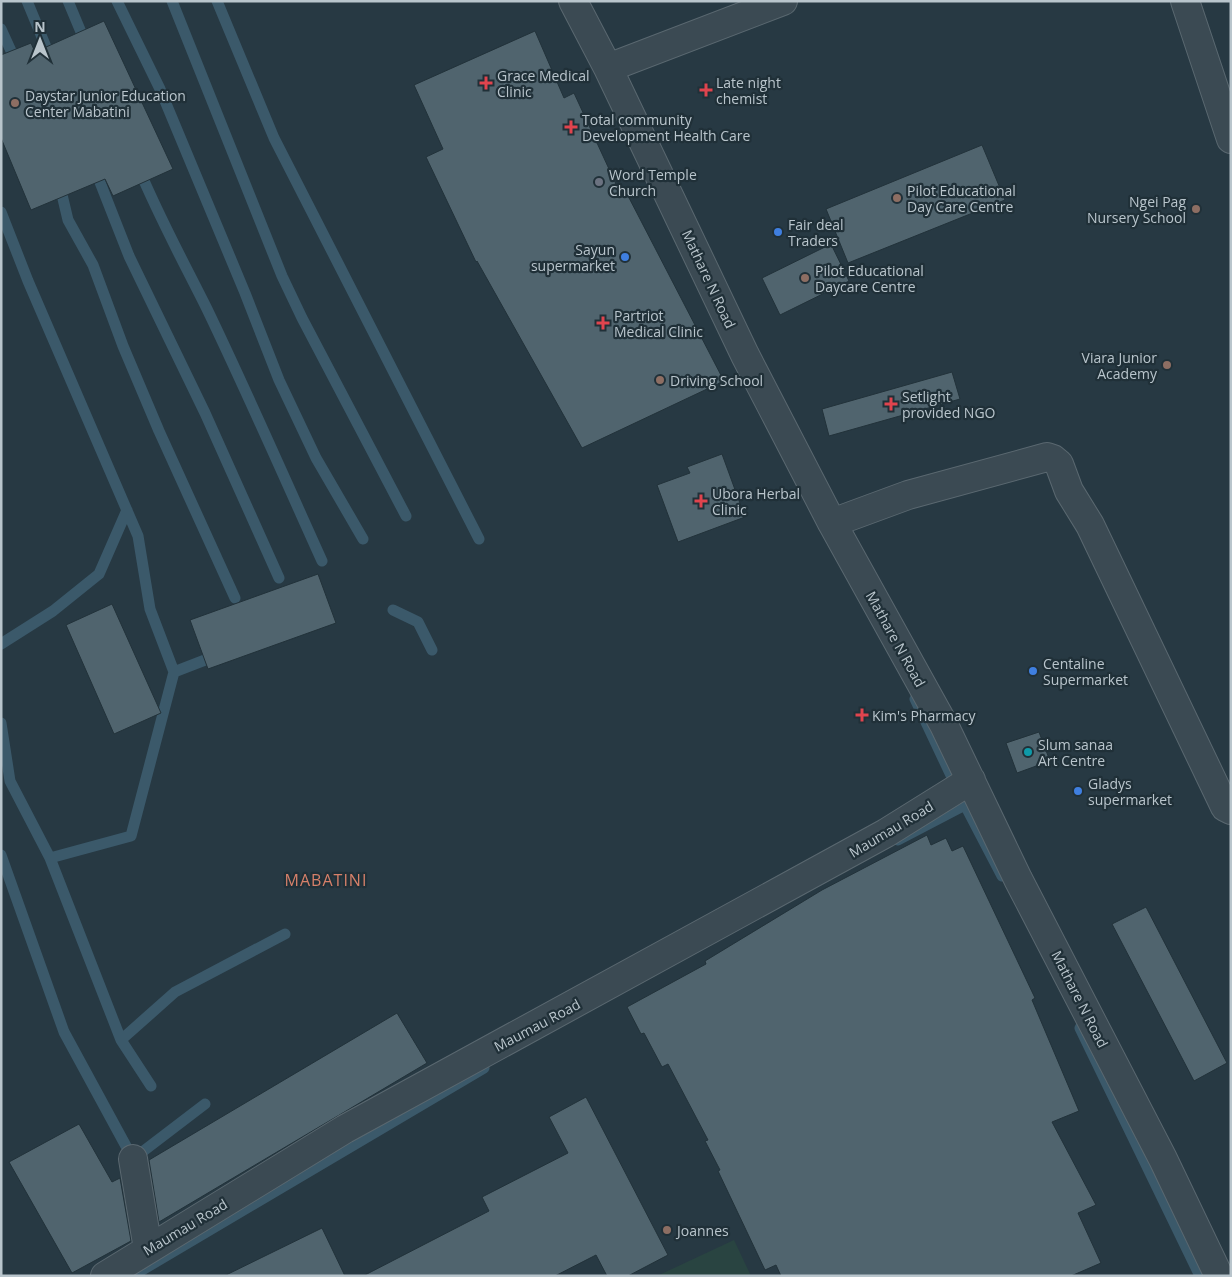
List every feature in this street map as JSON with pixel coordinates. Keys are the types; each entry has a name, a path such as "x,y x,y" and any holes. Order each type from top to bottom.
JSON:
{"street":[{"name":"Mathare N Road","path":"573,1 618,64 745,355 832,523 944,725 1018,879 1163,1160 1219,1276"},
{"path":"618,64 783,1"},
{"path":"1185,1 1231,140"},
{"path":"832,523 908,495 1047,457 1053,459 1059,464 1069,490 1090,525 1228,808"},
{"name":"Maumau Road","path":"105,1276 345,1129 886,833 971,780"},
{"path":"133,1160 148,1250"},
{"path":"1224,1276 1231,1274"}],"green space":[{"path":"734,1240 751,1276 657,1276"}],"building":[{"path":"104,21 173,169 113,196 105,179 31,210 1,138 1,55 31,43 35,52"},
{"path":"535,31 564,98 574,93 621,195 626,192 724,381 582,448 476,262 426,157 443,149 414,85"},
{"path":"982,145 1005,200 848,263 826,209"},
{"path":"831,244 849,281 780,315 762,278"},
{"name":"Setlight provided NGO","path":"952,372 960,399 829,436 822,409"},
{"name":"Ubora Herbal Clinic","path":"722,454 745,517 678,542 657,485 690,473 687,467"},
{"path":"318,574 336,623 208,669 190,620"},
{"path":"112,604 161,713 114,734 66,625"},
{"name":"Slum sanaa Art Centre","path":"1039,732 1050,761 1017,773 1006,743"},
{"path":"927,835 931,845 946,838 952,851 963,846 1035,998 1032,1000 1079,1111 1052,1122 1096,1205 1078,1213 1101,1263 1071,1276 781,1276 776,1265 765,1270 718,1171 720,1170 705,1141 708,1140 668,1064 662,1067 644,1033 641,1034 627,1007 706,964 705,961 822,890"},
{"path":"1146,907 1227,1063 1194,1081 1112,924"},
{"path":"397,1013 427,1063 159,1222 149,1160"},
{"path":"586,1097 668,1255 628,1276 607,1276 596,1255 555,1276 363,1276 489,1211 482,1197 568,1153 549,1117"},
{"path":"79,1124 112,1182 120,1178 131,1241 72,1273 9,1162"},
{"path":"322,1228 345,1276 224,1276"}],"waterway":[{"path":"27,1 51,59"},
{"path":"68,1 86,44"},
{"path":"117,1 160,89 279,380 316,458 363,539"},
{"path":"172,1 282,276 302,318 406,516"},
{"path":"217,1 274,138 479,539"},
{"path":"1,29 17,64"},
{"path":"94,167 129,256 205,413 279,578"},
{"path":"139,169 163,222 222,340 322,561"},
{"path":"59,182 68,220 93,265 123,346 159,431 235,598"},
{"path":"1,212 28,281 138,536 150,609 174,672 131,836 50,858"},
{"path":"1,644 53,611 99,574 127,510"},
{"path":"393,610 418,622 432,650"},
{"path":"174,672 218,655"},
{"path":"915,699 965,805 1002,876"},
{"path":"1,723 10,781 50,858 121,1040 151,1086"},
{"path":"898,840 965,805"},
{"path":"1,855 64,1032 133,1159 205,1104"},
{"path":"121,1040 175,992 285,934"},
{"path":"1080,1028 1200,1276"},
{"path":"132,1276 484,1068"}],"place":[{"name":"Grace Medical Clinic","path":"486,83"},
{"name":"Late night chemist","path":"706,90"},
{"name":"Daystar Junior Education Center Mabatini","path":"15,103"},
{"name":"Total community Development Health Care","path":"571,127"},
{"name":"Word Temple Church","path":"599,182"},
{"name":"Pilot Educational Day Care Centre","path":"897,198"},
{"name":"Ngei Pag Nursery School","path":"1196,209"},
{"name":"Fair deal Traders","path":"778,232"},
{"name":"Sayun supermarket","path":"625,257"},
{"name":"Pilot Educational Daycare Centre","path":"805,278"},
{"name":"Partriot Medical Clinic","path":"603,323"},
{"name":"Viara Junior Academy","path":"1167,365"},
{"name":"Driving School","path":"660,380"},
{"name":"Setlight provided NGO","path":"891,404"},
{"name":"Ubora Herbal Clinic","path":"701,501"},
{"name":"Centaline Supermarket","path":"1033,671"},
{"name":"Kim's Pharmacy","path":"862,715"},
{"name":"Slum sanaa Art Centre","path":"1028,752"},
{"name":"Gladys supermarket","path":"1078,791"},
{"name":"Joannes","path":"667,1230"}],"district":[{"name":"MABATINI","path":"326,880"}]}
